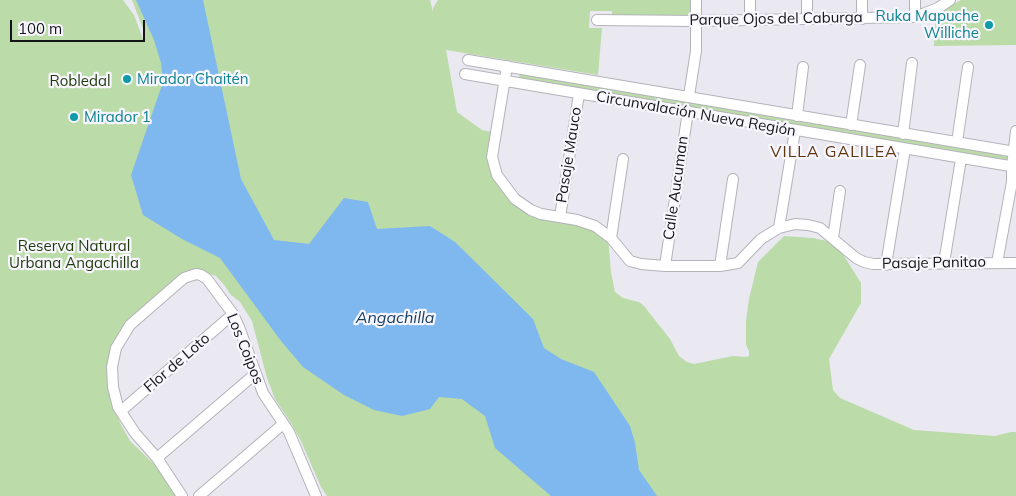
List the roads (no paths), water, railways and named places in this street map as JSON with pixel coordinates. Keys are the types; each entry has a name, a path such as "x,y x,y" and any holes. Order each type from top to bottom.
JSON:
{"street":[{"path":"689,96 696,51 696,0"},
{"path":"750,0 750,20"},
{"path":"807,0 807,19"},
{"path":"862,0 862,19"},
{"path":"915,0 915,17"},
{"name":"Parque Ojos del Caburga","path":"597,20 696,21 915,17 927,14 950,0"},
{"name":"Circunvalación Nueva Región","path":"468,60 1015,152"},
{"path":"903,134 912,63"},
{"path":"851,125 860,65"},
{"name":"Pasaje Panitao","path":"508,66 492,157 497,175 515,200 542,214 595,226 610,238 630,261 640,264 665,266 720,266 738,263 761,239 779,228 795,224 820,228 856,258 864,262 886,265 1016,263"},
{"path":"797,116 803,67"},
{"path":"957,142 968,67"},
{"name":"Circunvalación Nueva Región","path":"464,74 1014,167"},
{"name":"Pasaje Mauco","path":"560,217 579,94"},
{"name":"Calle Aucuman","path":"665,266 688,111"},
{"path":"779,228 795,131"},
{"path":"997,263 1012,182 1016,131"},
{"path":"886,265 905,149"},
{"path":"610,238 623,159"},
{"path":"944,263 961,159"},
{"path":"720,266 733,179"},
{"path":"834,238 840,191"},
{"name":"Los Coipos","path":"182,496 157,458 118,408 112,377 116,348 130,325 189,275 201,275 207,279 233,314 263,392 289,432 316,496"},
{"name":"Flor de Loto","path":"121,411 233,314"},
{"path":"157,458 255,374"},
{"path":"199,496 283,424"}],"water":[{"name":"Angachilla","path":"136,0 203,0 241,179 274,240 309,244 344,198 368,202 377,229 430,226 455,242 533,319 544,348 561,359 594,372 630,426 639,470 657,496 551,496 495,448 485,416 462,399 439,397 430,409 402,416 374,410 344,395 303,367 281,341 220,258 182,239 143,215 131,175 163,82 161,63 154,40"}],"place":[{"name":"Ruka Mapuche Williche","path":"989,25"},
{"name":"Mirador Chaitén","path":"127,79"},
{"name":"Mirador 1","path":"74,117"}],"district":[{"name":"VILLA GALILEA","path":"834,152"}],"park label":[{"name":"Robledal","path":"80,81"},
{"name":"Reserva Natural Urbana Angachilla","path":"74,254"}]}
